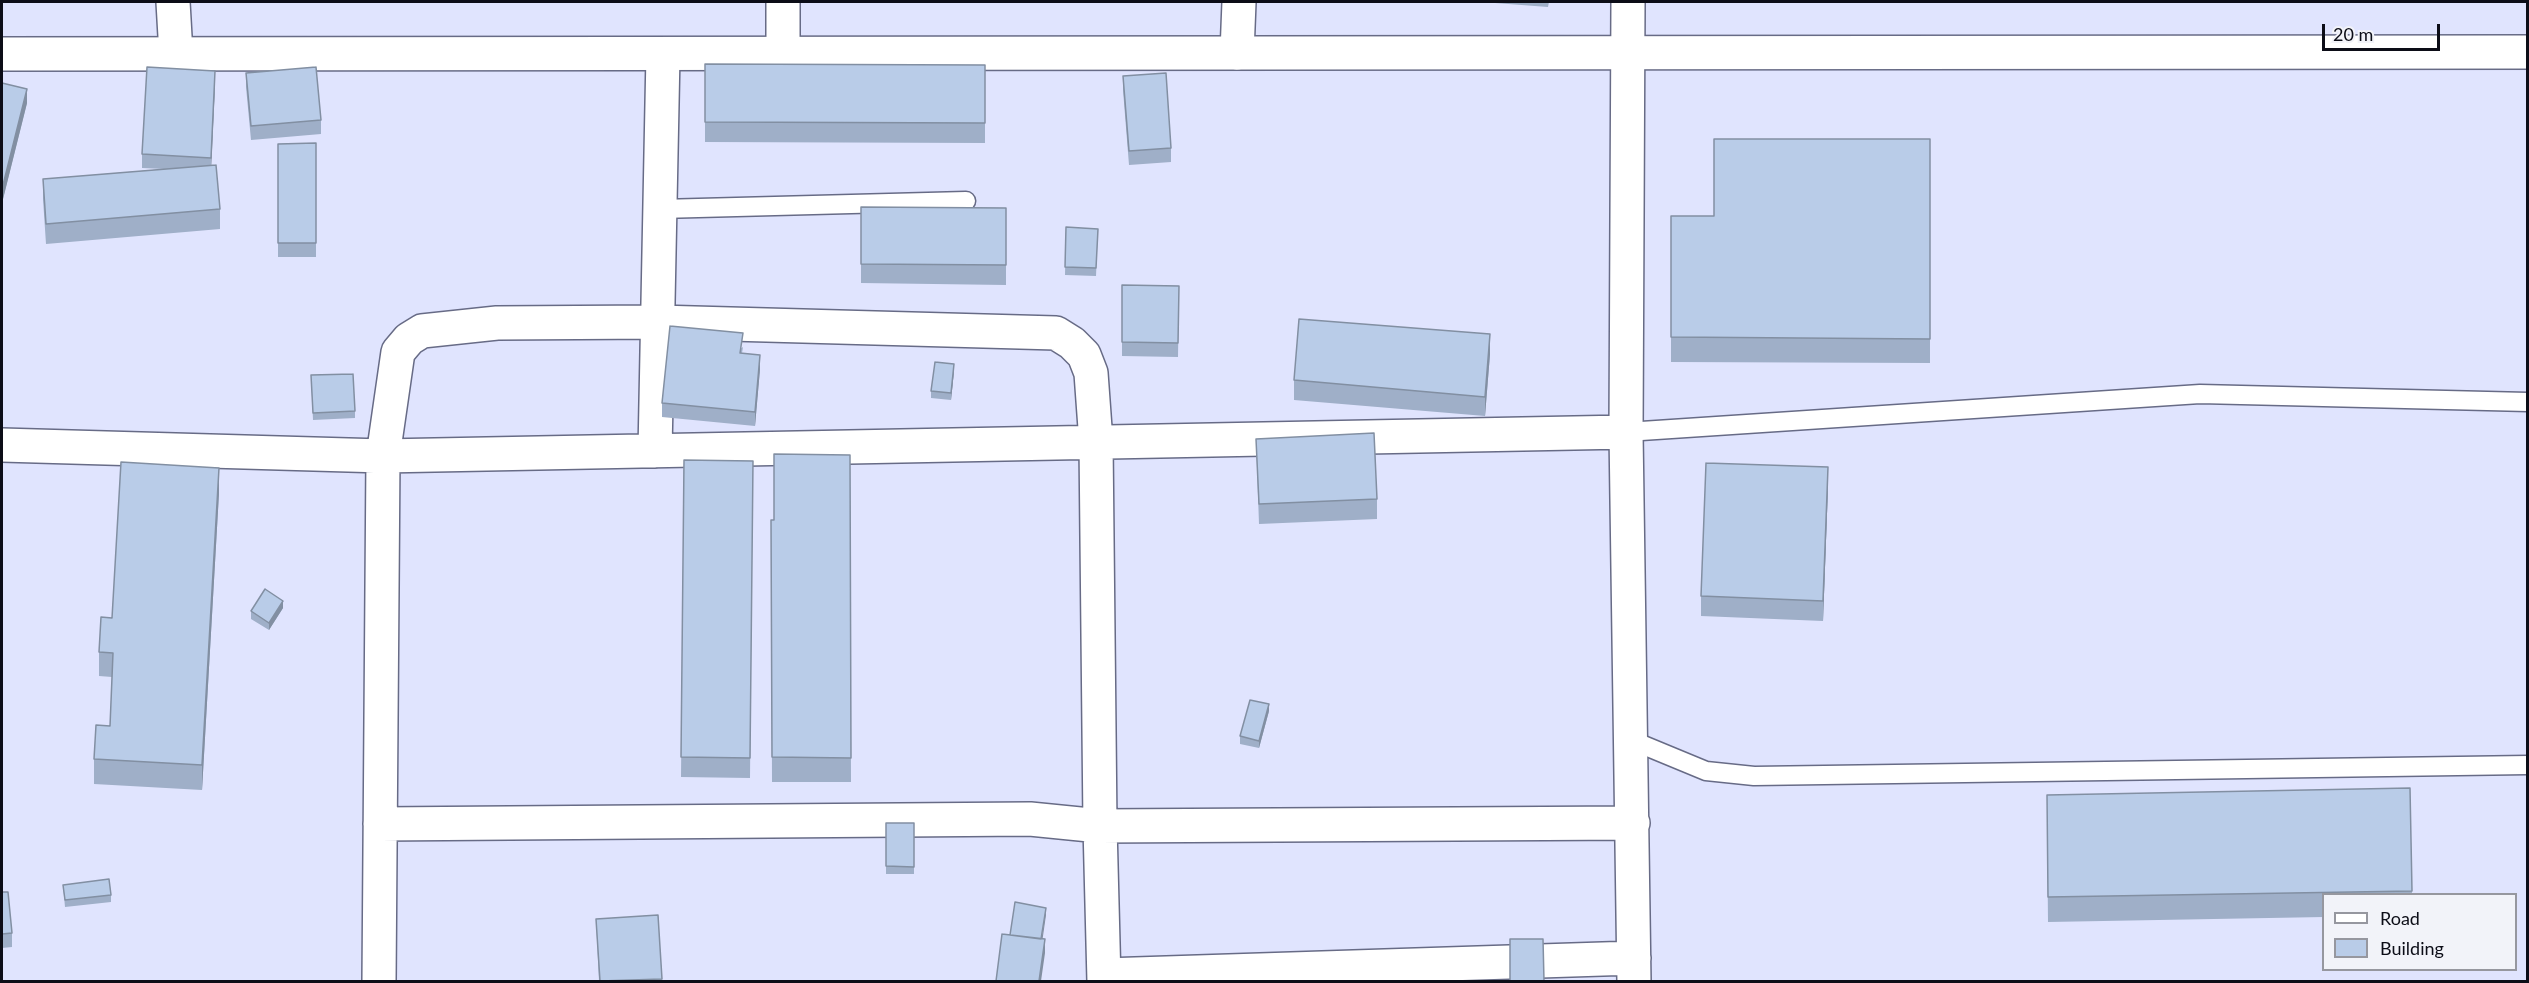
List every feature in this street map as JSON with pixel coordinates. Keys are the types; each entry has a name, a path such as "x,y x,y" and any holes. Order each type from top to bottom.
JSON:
{"street":[{"path":"173,2 176,54"},
{"path":"783,2 783,54"},
{"path":"1238,53 1239,2"},
{"path":"379,981 383,456 398,352 409,339 422,331 497,323 658,322 1056,333 1072,343 1084,355 1091,373 1096,442 1104,978 1634,970 1626,432 1628,2"},
{"path":"2,54 2528,52"},
{"path":"655,451 663,54"},
{"path":"2,445 383,456 1626,432"},
{"path":"380,824 1030,819 1100,826 1633,823"}],"lane":[{"path":"660,209 966,201"},
{"path":"1626,432 2200,394 2528,402"},
{"path":"1631,740 1706,771 1754,776 2528,765"}],"building":[{"path":"705,64 985,65 985,123 705,122"},
{"path":"147,67 215,71 211,158 142,154"},
{"path":"316,67 321,120 251,126 246,73"},
{"path":"1166,73 1171,148 1129,151 1123,76"},
{"path":"2,83 27,89 2,189"},
{"path":"1714,139 1930,139 1930,339 1671,337 1671,216 1714,216"},
{"path":"316,143 316,243 278,243 278,144"},
{"path":"216,165 220,209 46,224 43,179"},
{"path":"861,207 1006,208 1006,265 861,264"},
{"path":"1066,227 1098,229 1096,268 1065,267"},
{"path":"1122,285 1179,286 1178,343 1122,342"},
{"path":"1299,319 1490,334 1485,397 1294,380"},
{"path":"670,326 743,333 740,353 760,355 755,412 662,403"},
{"path":"935,362 954,364 951,393 931,391"},
{"path":"353,374 355,411 313,413 311,375"},
{"path":"1374,433 1377,499 1259,504 1256,439"},
{"path":"774,454 850,455 851,758 772,757 771,520 774,520"},
{"path":"684,460 753,461 750,758 681,757"},
{"path":"121,462 219,468 202,765 94,759 96,725 110,726 113,653 99,652 101,617 112,618"},
{"path":"1706,463 1828,467 1823,601 1701,596"},
{"path":"265,589 283,601 269,623 251,611"},
{"path":"1250,700 1269,704 1259,741 1240,736"},
{"path":"2410,788 2412,891 2048,897 2047,795"},
{"path":"886,823 914,823 914,867 886,866"},
{"path":"109,879 111,895 65,900 63,885"},
{"path":"2,892 8,892 12,933 2,934"},
{"path":"1015,902 1046,908 1041,939 1010,935"},
{"path":"658,915 662,979 600,981 596,919"},
{"path":"1002,934 1045,939 1039,981 996,981"},
{"path":"1510,939 1543,939 1544,981 1510,981"}]}
